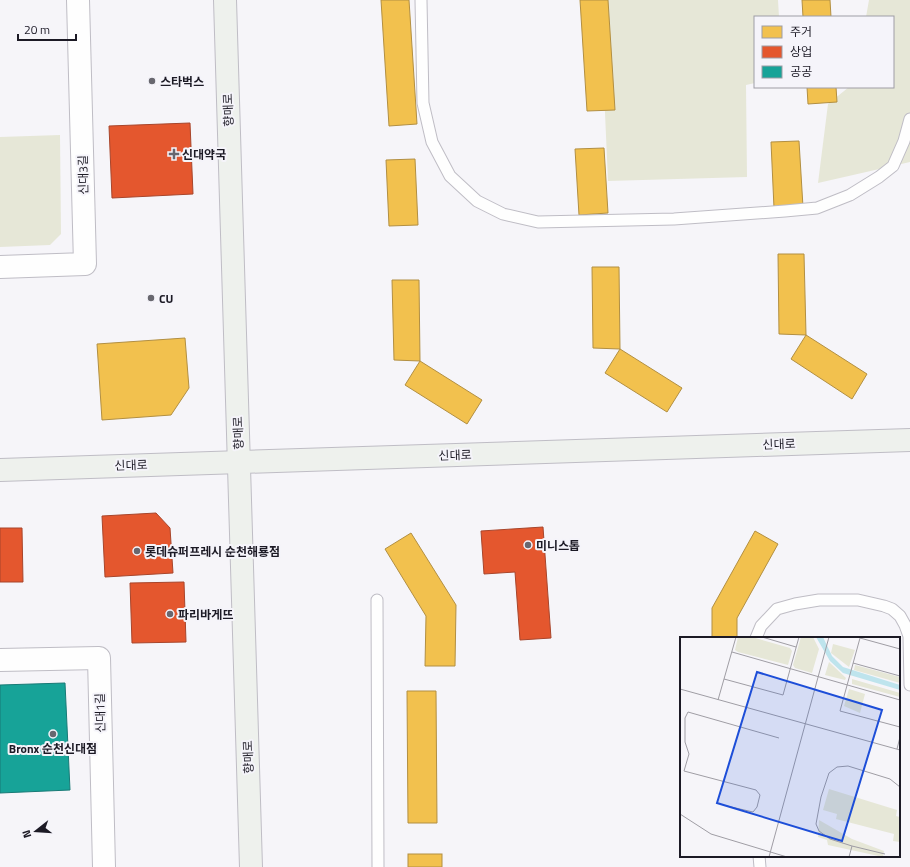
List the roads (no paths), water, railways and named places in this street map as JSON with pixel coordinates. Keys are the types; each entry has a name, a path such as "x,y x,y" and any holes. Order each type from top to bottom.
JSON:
{"main road":[{"name":"향매로","path":"225,0 251,867"},
{"name":"신대로","path":"0,470 910,440"}],"street":[{"name":"신대3길","path":"0,266 85,264 78,0"},
{"name":"신대1길","path":"0,660 99,658 104,867"}],"lane":[{"path":"421,0 423,103 432,142 450,176 477,201 503,214 538,222 666,219 817,208 850,195 879,177 893,166 904,141 910,119"},
{"path":"378,600 378,867"},
{"path":"756,637 761,626 776,610 796,604 819,600 858,600 884,606 900,616 909,636 910,685"},
{"path":"759,857 760,867"}],"place":[{"name":"스타벅스","path":"152,81"},
{"name":"신대약국","path":"174,154"},
{"name":"CU","path":"151,298"},
{"name":"미니스톱","path":"528,545"},
{"name":"롯데슈퍼프레시 순천해룡점","path":"137,551"},
{"name":"파리바게뜨","path":"170,614"},
{"name":"Bronx 순천신대점","path":"53,734"}]}
